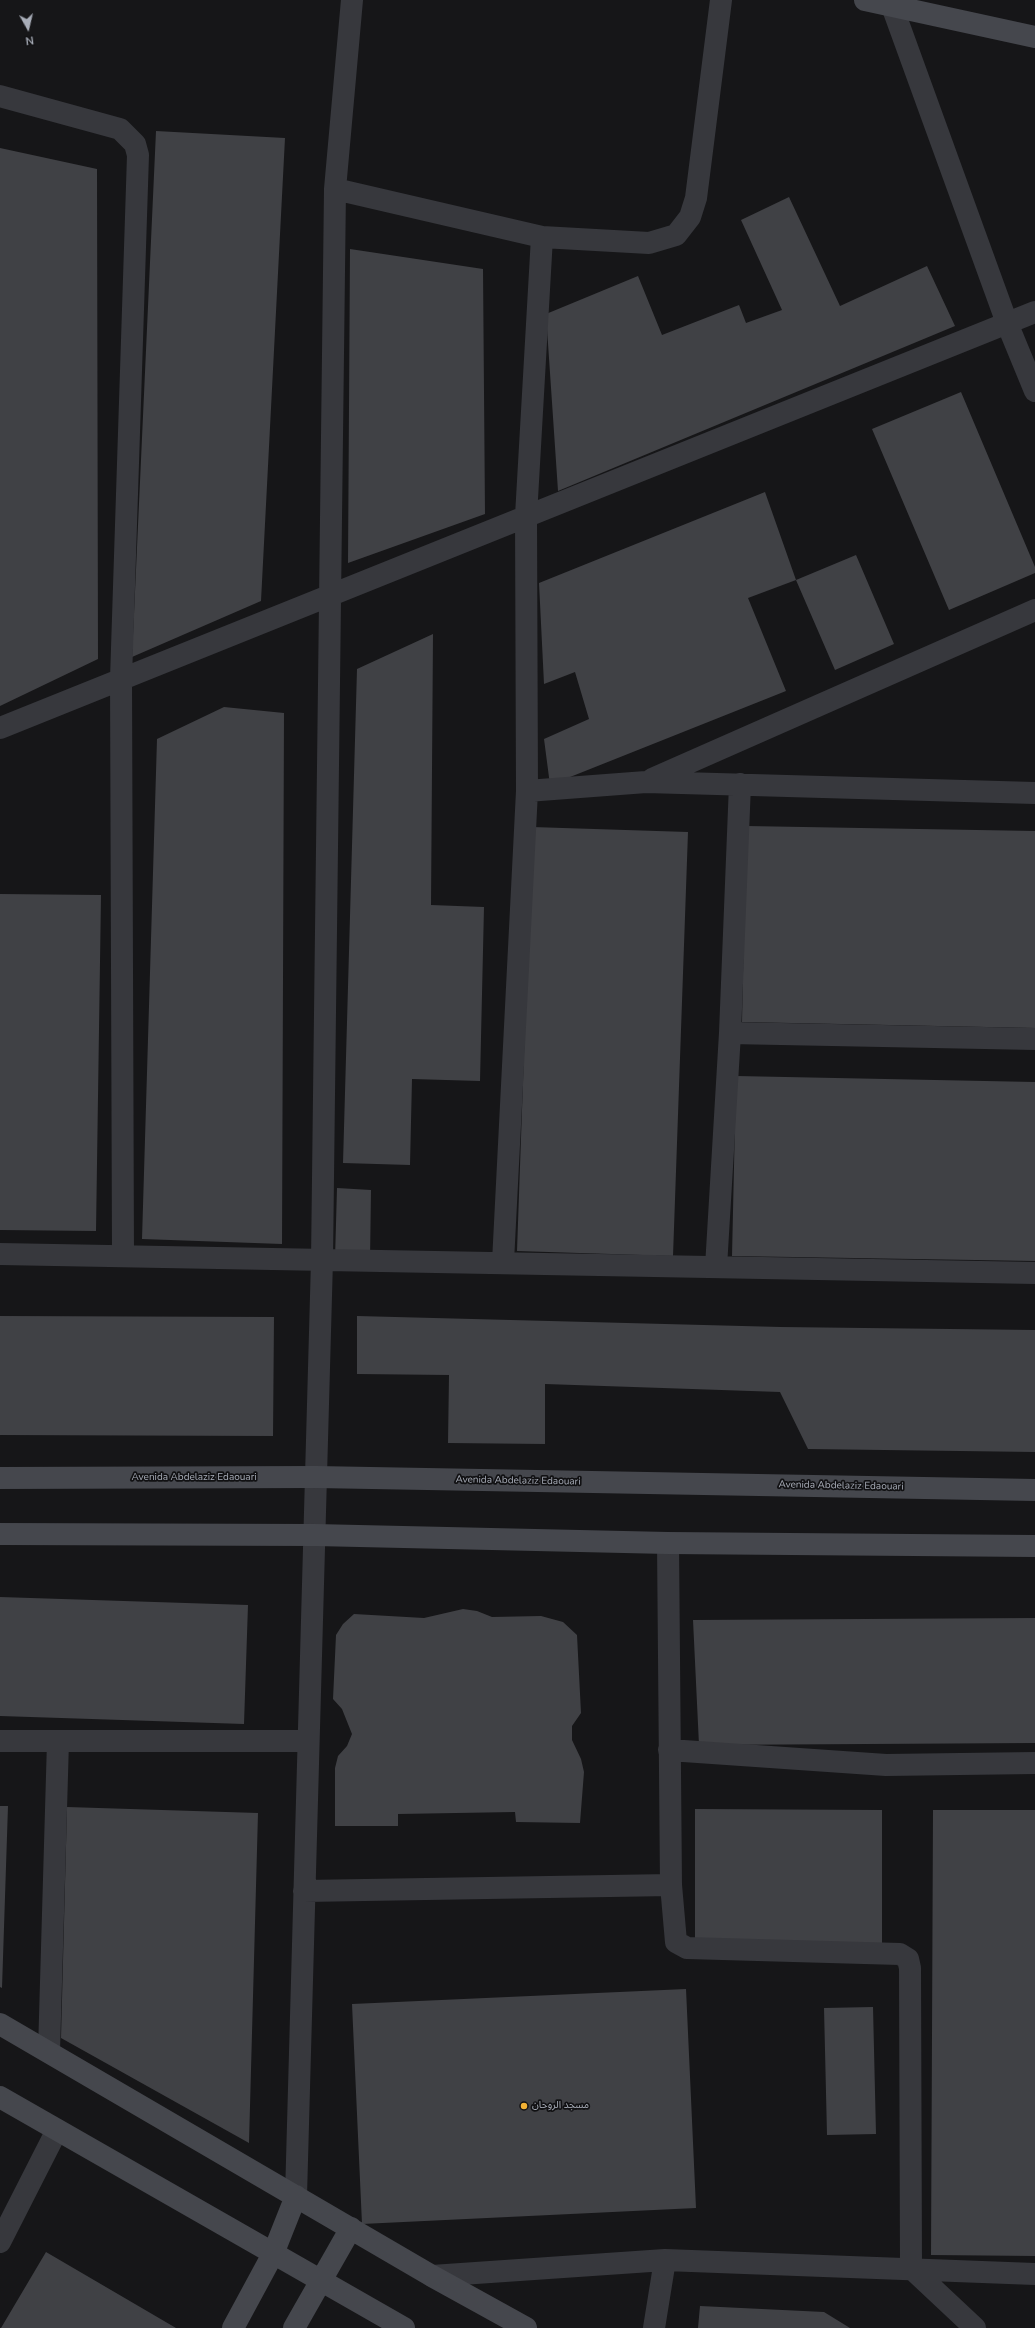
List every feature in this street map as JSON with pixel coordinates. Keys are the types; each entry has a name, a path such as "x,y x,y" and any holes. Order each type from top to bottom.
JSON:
{"street":[{"path":"233,2328 273,2254 296,2196 322,1260 335,189 352,0"},
{"path":"335,189 542,237 649,243 676,235 690,217 696,198 721,0"},
{"path":"866,0 1035,37"},
{"path":"892,6 1007,323 1035,391"},
{"path":"0,96 120,129 132,140 138,155 121,679 123,1255"},
{"path":"503,1262 527,791 526,516 542,237"},
{"path":"0,728 1035,312"},
{"path":"646,782 1035,610"},
{"path":"527,791 646,782 1035,793"},
{"path":"716,1266 730,1033 740,784"},
{"path":"730,1033 1035,1039"},
{"path":"0,1254 123,1255 1035,1273"},
{"name":"Avenida Abdelaziz Edaouari","path":"0,1478 316,1477 1035,1490"},
{"path":"0,1534 315,1535 668,1543 1035,1546"},
{"path":"668,1543 668,1750 670,1885 674,1935 676,1942 681,1946 900,1954 908,1959 910,1968 911,2268 975,2328"},
{"path":"49,2051 58,1740"},
{"path":"0,1741 308,1741"},
{"path":"668,1750 886,1765 1035,1763"},
{"path":"304,1890 670,1885"},
{"path":"0,2024 49,2051 432,2276 526,2328"},
{"path":"0,2097 319,2281 404,2328"},
{"path":"0,2242 57,2130"},
{"path":"294,2328 319,2281 351,2228"},
{"path":"654,2328 665,2260"},
{"path":"432,2276 665,2260 911,2268 1035,2274"}],"building":[{"path":"156,131 285,138 261,601 132,657"},
{"path":"0,148 97,169 98,659 0,706"},
{"path":"789,197 840,306 927,266 955,326 558,491 546,314 638,276 662,335 739,305 746,323 782,310 741,220"},
{"path":"350,249 483,269 485,514 348,563"},
{"path":"961,392 1035,567 1035,573 949,610 872,429"},
{"path":"765,492 796,580 748,598 786,691 550,785 544,739 589,719 575,672 544,684 539,583"},
{"path":"856,555 894,644 835,670 796,580"},
{"path":"433,634 431,905 484,907 480,1081 412,1079 410,1165 343,1163 357,669"},
{"path":"224,707 284,713 282,1244 142,1239 157,739"},
{"path":"746,826 1035,831 1035,1028 742,1022"},
{"path":"532,827 688,832 673,1256 517,1251"},
{"path":"0,894 101,895 96,1231 0,1230"},
{"path":"736,1076 1035,1082 1035,1261 732,1256"},
{"path":"337,1188 371,1190 370,1260 335,1259"},
{"path":"0,1316 274,1317 273,1436 0,1435"},
{"path":"357,1316 781,1327 1035,1330 1035,1452 808,1449 780,1392 545,1384 545,1444 448,1443 449,1375 357,1374"},
{"path":"0,1597 248,1605 244,1724 0,1716"},
{"path":"463,1609 477,1611 492,1617 541,1616 563,1622 577,1635 581,1713 572,1726 572,1740 581,1759 584,1772 580,1823 516,1822 515,1812 398,1814 398,1826 335,1826 335,1768 338,1756 347,1746 352,1734 342,1709 333,1699 336,1635 343,1624 354,1614 424,1618"},
{"path":"1035,1618 1035,1743 699,1745 693,1620"},
{"path":"0,1806 8,1806 2,1988 0,1987"},
{"path":"67,1807 258,1813 249,2143 61,2038"},
{"path":"695,1809 882,1810 882,1946 695,1946"},
{"path":"933,1810 1035,1810 1035,2256 931,2255"},
{"name":"مسجد الروحان","path":"686,1989 696,2208 362,2224 352,2004"},
{"path":"873,2007 876,2134 827,2135 824,2008"},
{"path":"46,2252 176,2328 1,2328"},
{"path":"700,2306 824,2312 850,2328 698,2328"}],"place":[{"name":"مسجد الروحان","path":"524,2106"}]}
